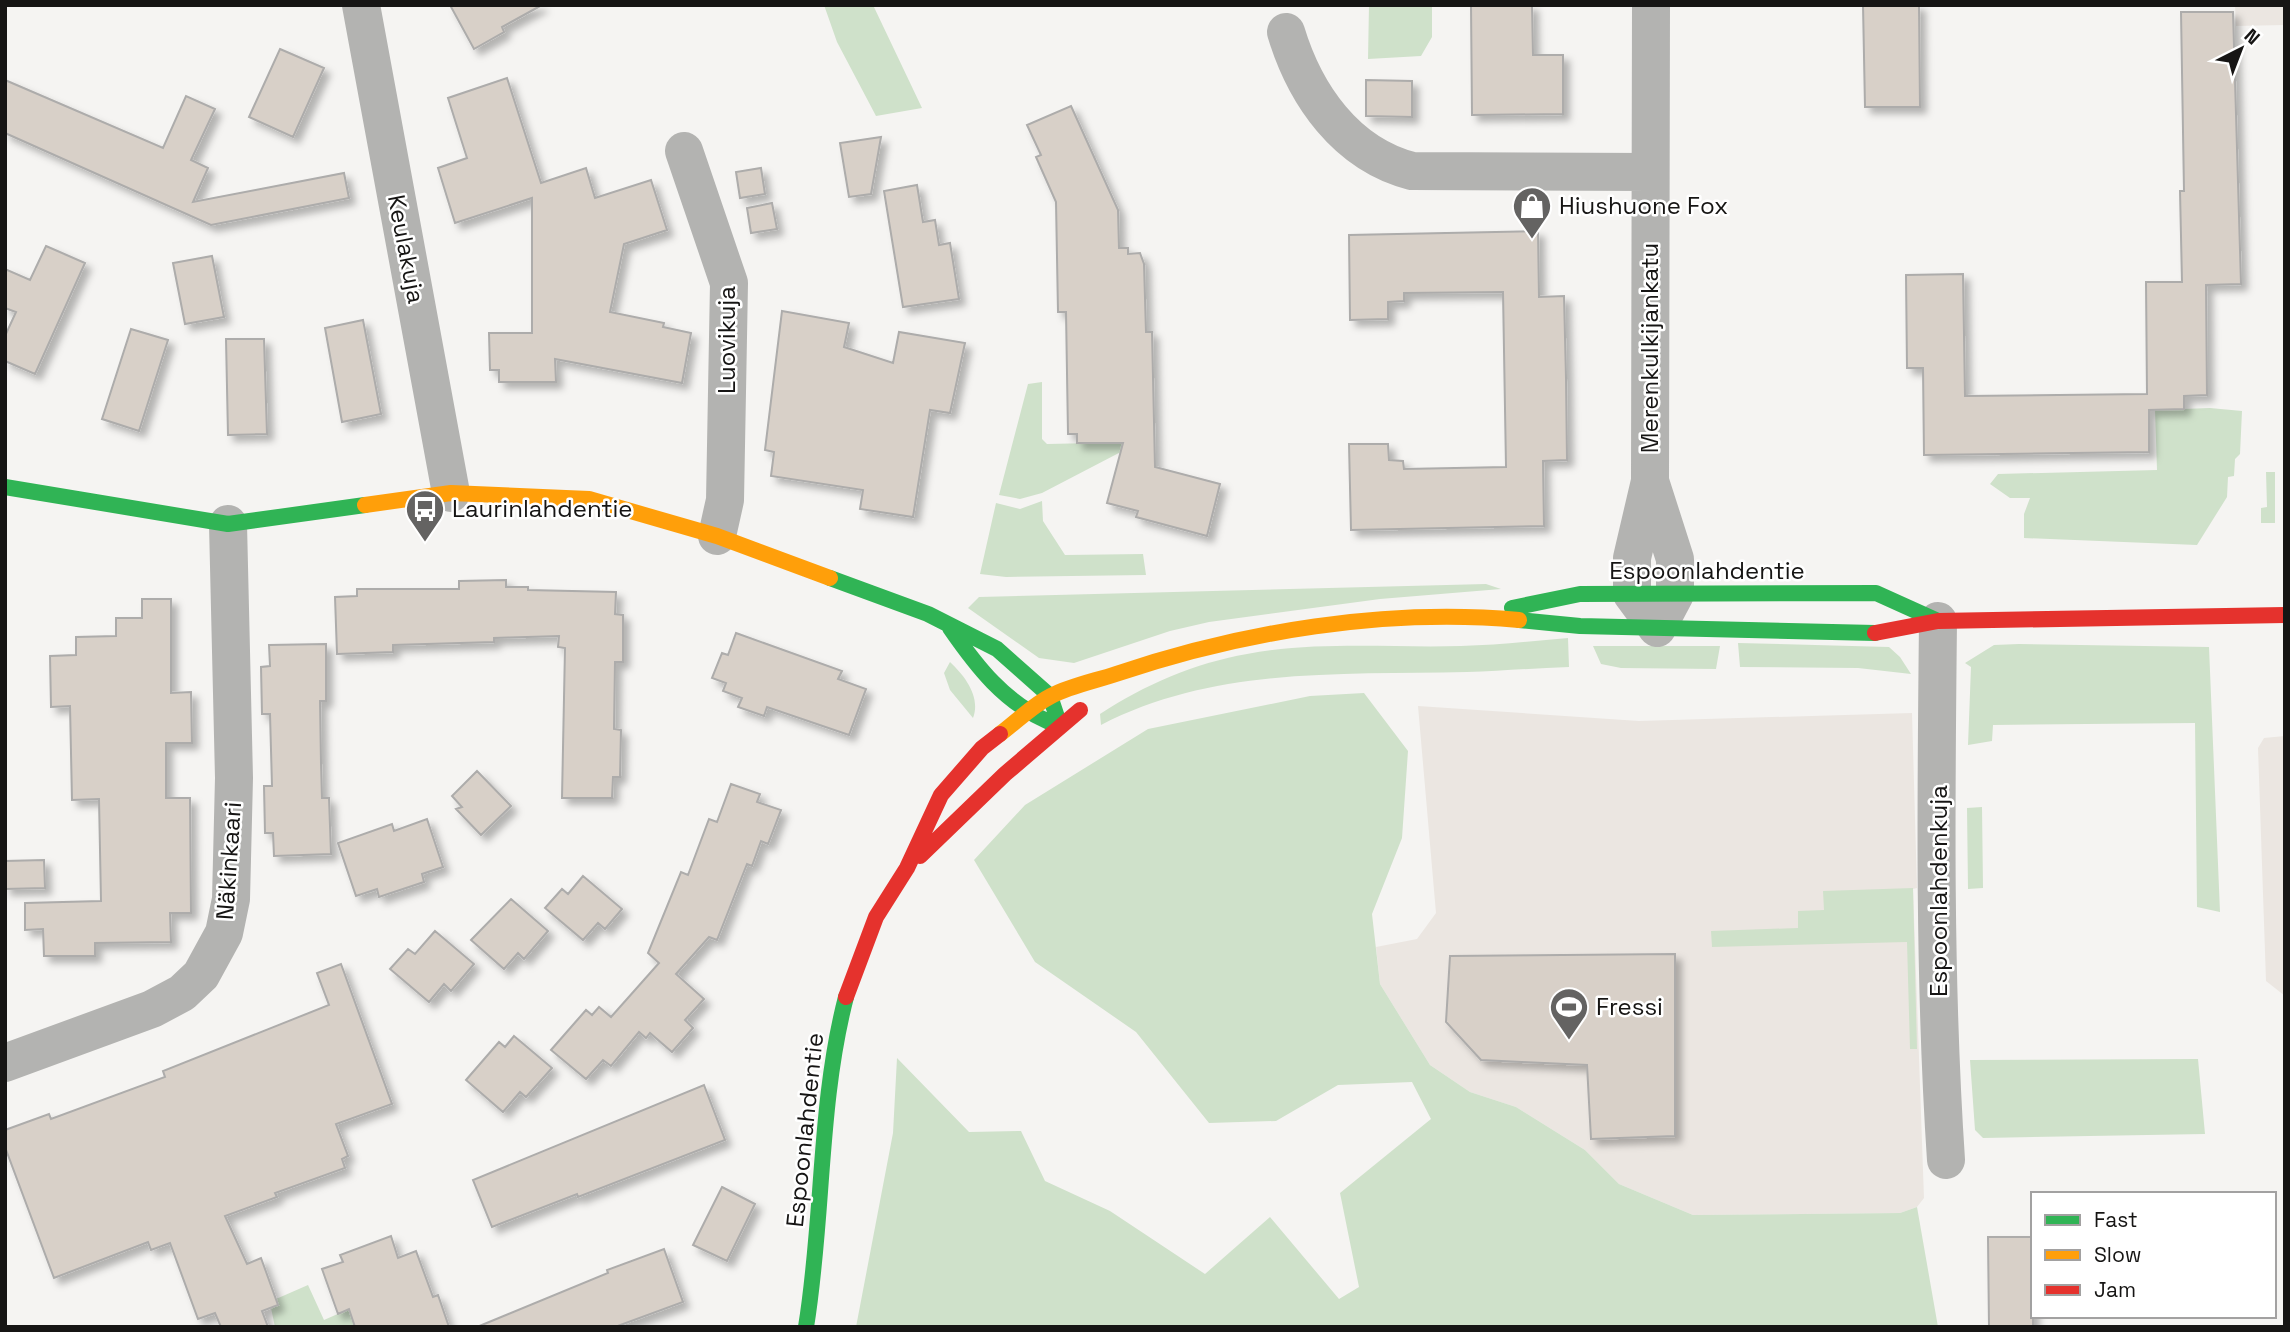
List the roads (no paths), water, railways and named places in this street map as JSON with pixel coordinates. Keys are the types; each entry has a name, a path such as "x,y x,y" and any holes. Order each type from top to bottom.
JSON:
{"street":[{"name":"Keulakuja","path":"361,5 451,493"},
{"name":"Merenkulkijankatu","path":"1632,594 1632,558 1650,481 1651,5"},
{"path":"1286,32 1293,56 1321,106 1343,134 1368,154 1391,166 1412,171 1650,172"},
{"name":"Luovikuja","path":"684,151 729,283 725,500 717,536"},
{"name":"Merenkulkijankatu","path":"1650,481 1675,559 1675,594 1657,628"},
{"path":"5,487 228,524 451,493 589,499 717,536 916,610 997,649 1050,696 1060,726"},
{"name":"Näkinkaari","path":"5,1063 152,1009 182,993 201,975 224,933 231,899 234,778 228,524"},
{"name":"Espoonlahdentie","path":"1472,616 1580,594 1876,593 1938,621"},
{"path":"1632,594 1657,628"},
{"name":"Espoonlahdentie","path":"806,1327 815,1271 822,1133 835,1043 851,978 871,929 907,868 941,795 982,748 1050,696 1187,650 1276,632 1394,620 1472,616 1657,628 1876,633 1938,621 2285,615"},
{"name":"Espoonlahdenkuja","path":"1938,621 1939,1009 1946,1160"},
{"path":"949,626 979,670 1027,714 1060,726"},
{"name":"Espoonlahdentie","path":"907,868 1060,726 1125,673"}],"place":[{"name":"Hiushuone Fox","path":"1532,240"},
{"name":"Laurinlahdentie","path":"425,543"},
{"name":"Fressi","path":"1569,1041"}]}
